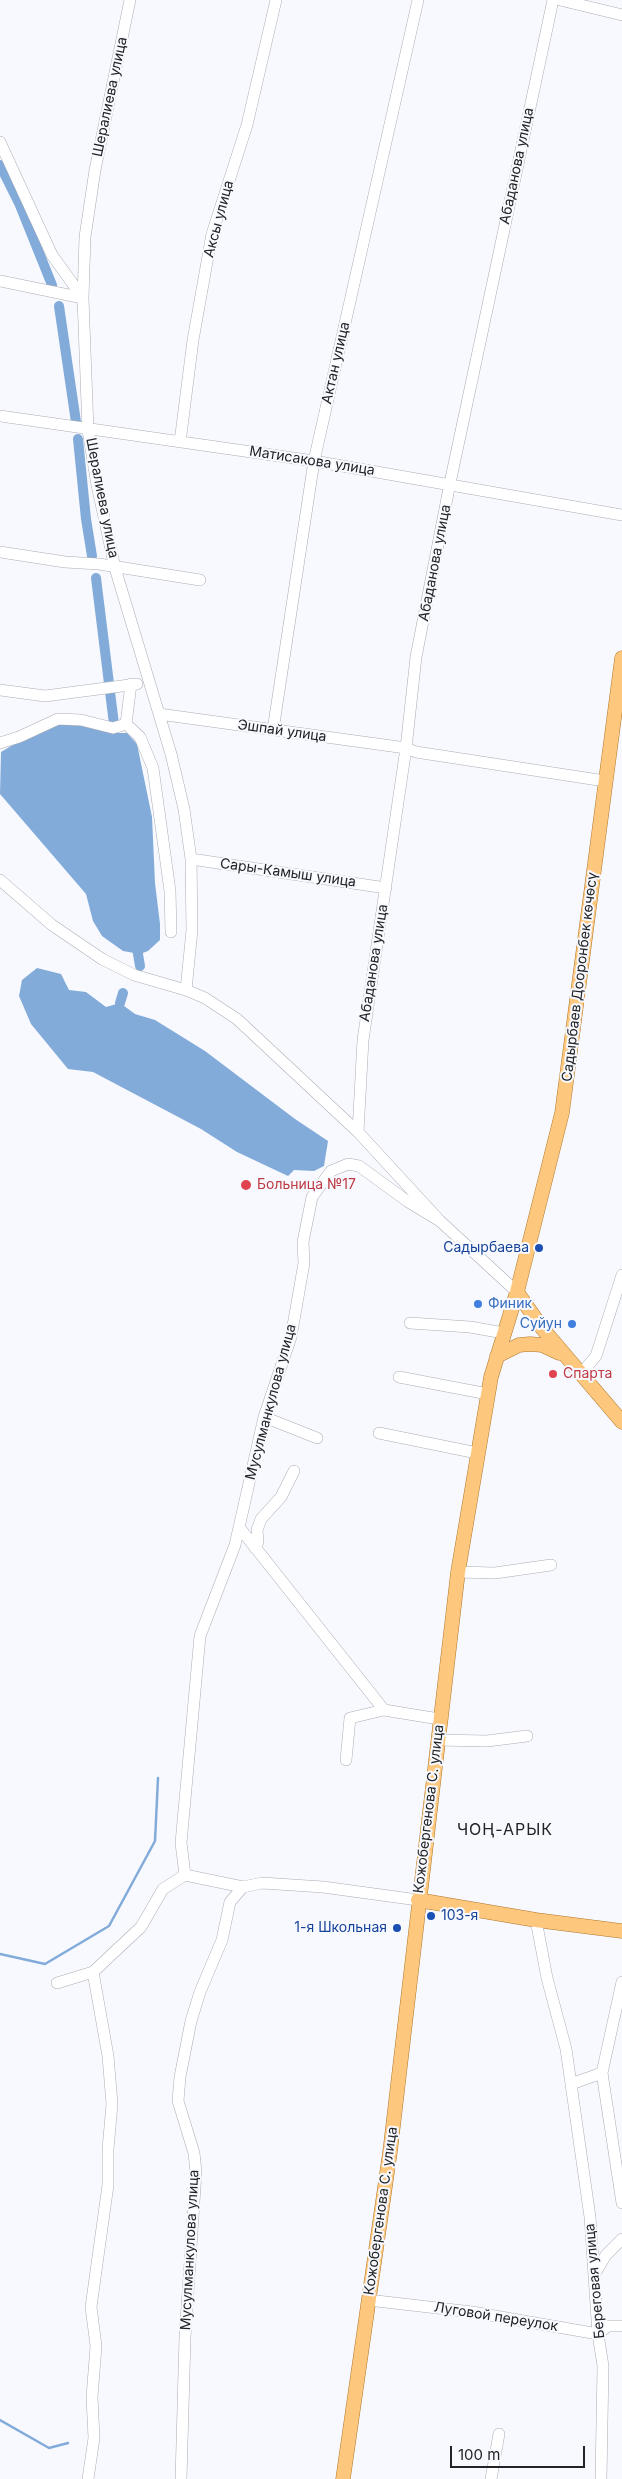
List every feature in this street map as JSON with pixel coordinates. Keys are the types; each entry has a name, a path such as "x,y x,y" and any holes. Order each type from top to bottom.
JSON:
{"main road":[{"name":"Садырбаев Дооронбек көчөсү","path":"517,1292 562,1113 578,1007 622,658"},
{"name":"Кожобергенова С. улица","path":"343,2479 390,2152 439,1719 458,1572 488,1394 497,1356 517,1292"},
{"path":"517,1292 566,1358 621,1420"},
{"path":"497,1356 519,1345 530,1344 542,1345 566,1358"},
{"path":"418,1900 536,1920 622,1931"}],"street":[{"name":"Шералиева улица","path":"130,0 95,170 85,237 83,298 88,430 97,485 115,568 178,782 191,858 192,930 186,990"},
{"name":"Аксы улица","path":"180,442 193,340 212,234 247,125 276,0"},
{"name":"Актан улица","path":"273,730 314,461 418,0"},
{"name":"Абаданова улица","path":"358,1132 363,1040 406,748 416,657 450,483 553,0"},
{"path":"560,0 622,15"},
{"path":"0,142 52,255 83,298"},
{"path":"0,282 83,298"},
{"name":"Матисакова улица","path":"0,416 314,461 450,483 622,515"},
{"path":"0,552 65,562 100,564 115,568 200,580"},
{"path":"0,690 45,696 148,682"},
{"path":"126,724 131,684"},
{"name":"Эшпай улица","path":"159,714 406,748 416,752 605,781"},
{"path":"0,742 19,737 58,719 81,720 113,728 126,724"},
{"path":"126,724 140,737 153,768 170,891 171,932"},
{"name":"Сары-Камыш улица","path":"191,858 386,888"},
{"path":"0,880 52,925 102,959 149,980 186,990 219,1005 237,1019 358,1132 440,1221 517,1292"},
{"name":"Мусулманкулова улица","path":"185,1875 181,1843 200,1636 235,1545 264,1417 291,1337 304,1263 303,1242 307,1213 312,1197 324,1177 340,1166 348,1164 359,1166 407,1201 440,1221"},
{"path":"580,1375 596,1356 622,1275"},
{"path":"410,1323 470,1327 504,1333"},
{"path":"399,1377 488,1394"},
{"path":"264,1417 316,1438"},
{"path":"378,1432 477,1453"},
{"path":"255,1548 261,1519 281,1497 294,1471"},
{"path":"239,1527 384,1710"},
{"path":"458,1572 495,1573 551,1565"},
{"path":"346,1760 350,1718 384,1710 439,1719"},
{"path":"437,1740 487,1741 527,1736"},
{"path":"57,1983 93,1972 141,1927 163,1889 185,1875 243,1887 262,1883 322,1887 418,1900"},
{"name":"Мусулманкулова улица","path":"180,2479 185,2337 196,2172 194,2153 178,2101 180,2077 191,2021 200,1992 222,1940 230,1902 243,1887"},
{"name":"Береговая улица","path":"536,1920 566,2049 590,2217 598,2334 603,2366 601,2479"},
{"path":"88,2479 94,2438 92,2397 96,2346 91,2307 104,2226 112,2104 108,2056 93,1972"},
{"path":"622,1982 602,2073 622,2203"},
{"path":"571,2084 602,2073"},
{"path":"594,2275 606,2256 622,2239"},
{"name":"Луговой переулок","path":"368,2300 472,2312 598,2334 608,2326 622,2326"},
{"path":"491,2479 499,2434"}],"water":[{"path":"71,721 117,733 127,733 137,744 152,817 155,883 160,924 160,940 148,951 140,954 123,951 102,936 93,921 86,894 0,794 1,752 36,731"},
{"path":"37,968 61,974 69,990 86,992 106,1007 120,1003 135,1014 155,1020 205,1051 295,1119 328,1141 324,1166 314,1171 294,1170 288,1176 237,1152 201,1129 93,1072 68,1069 31,1024 19,996 22,980"}],"waterway":[{"path":"0,165 19,203 52,285"},
{"path":"59,306 76,422"},
{"path":"78,439 86,519 92,556"},
{"path":"96,578 114,724"},
{"path":"136,942 140,966"},
{"path":"120,1003 123,993"},
{"path":"0,1954 45,1964 109,1926 155,1841 158,1778"},
{"path":"0,2420 49,2448 68,2443"}],"place":[{"name":"Больница №17","path":"246,1185"},
{"name":"Садырбаева","path":"539,1248"},
{"name":"Финик","path":"478,1304"},
{"name":"Суйун","path":"572,1324"},
{"name":"Спарта","path":"553,1374"},
{"name":"103-я","path":"431,1916"},
{"name":"1-я Школьная","path":"397,1928"}],"district":[{"name":"ЧОҢ-АРЫК","path":"505,1830"}]}
